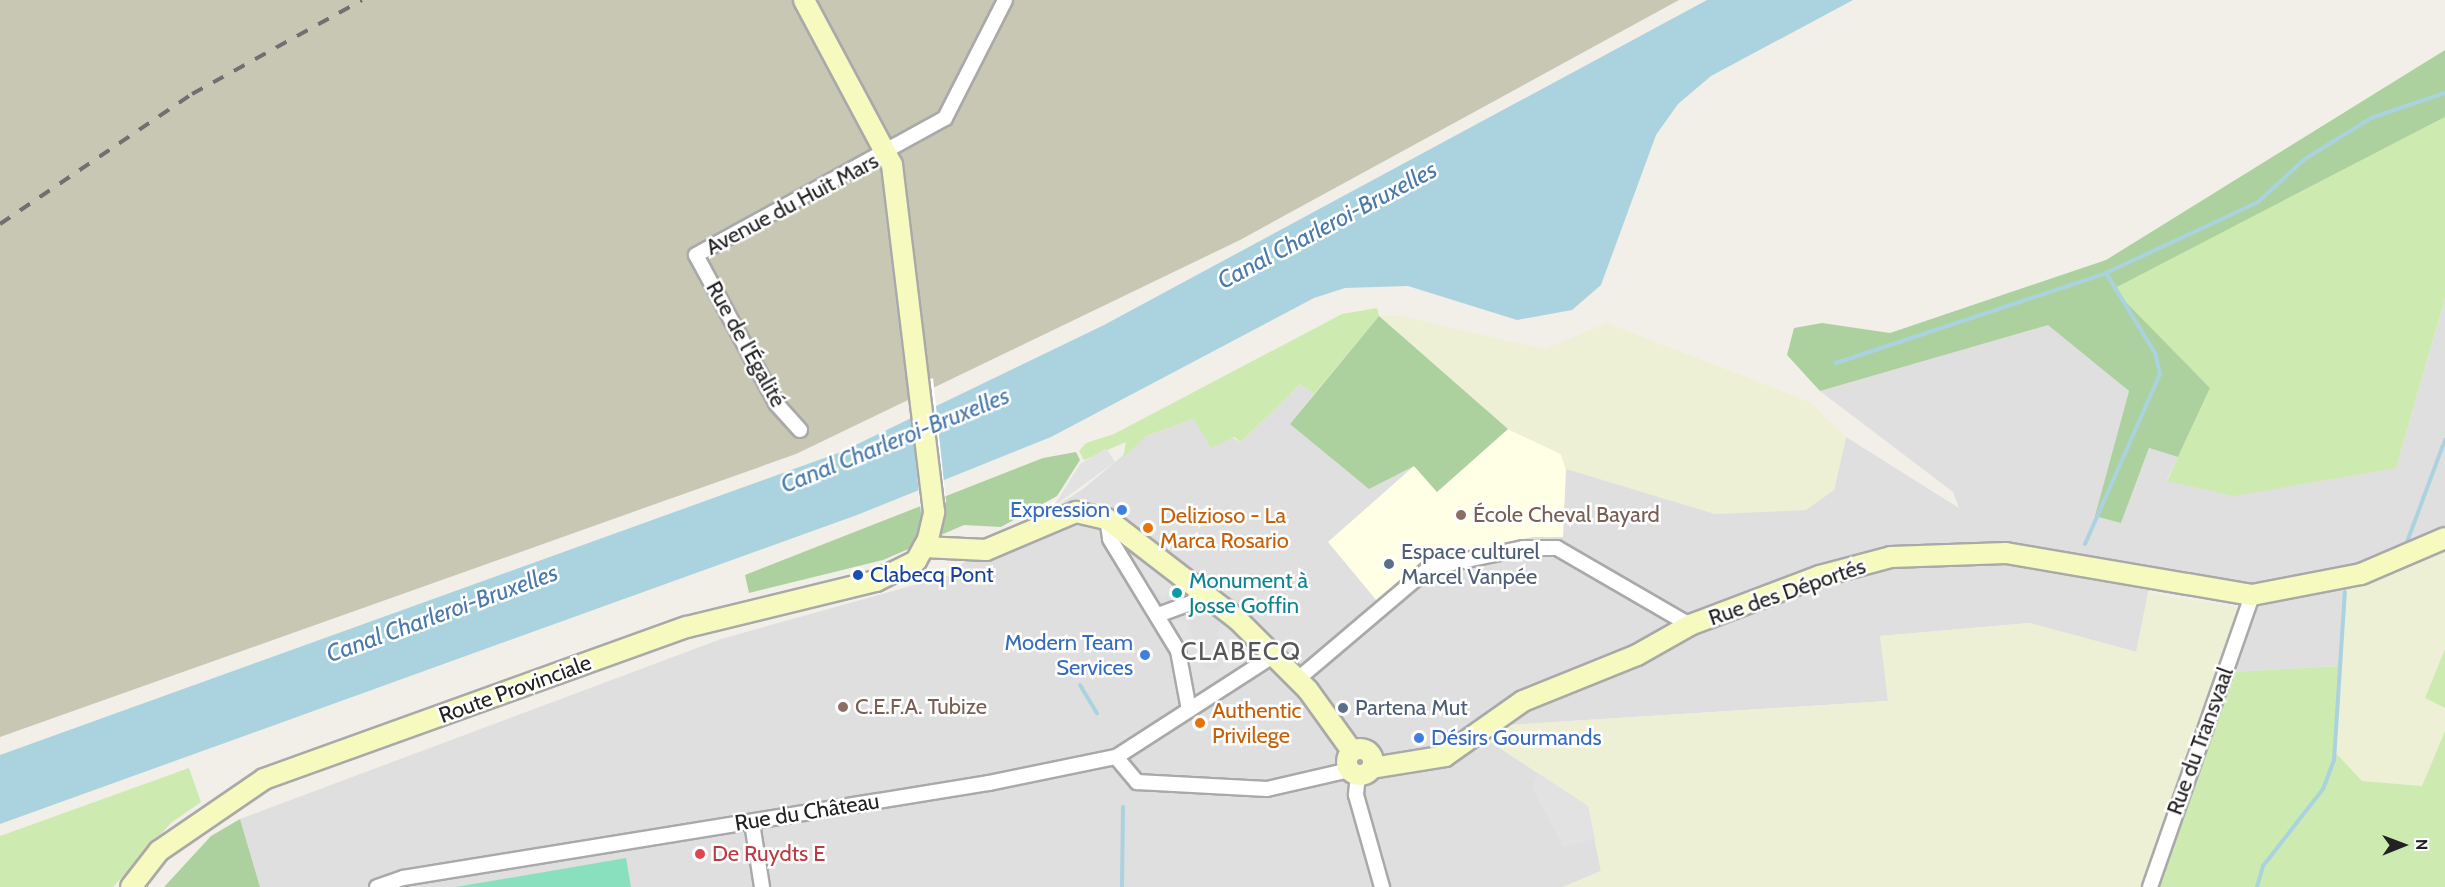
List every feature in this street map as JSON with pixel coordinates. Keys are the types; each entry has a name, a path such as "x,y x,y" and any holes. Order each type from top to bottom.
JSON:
{"street":[{"path":"804,0 888,152"},
{"name":"Avenue du Huit Mars","path":"696,255 888,152 945,118 1005,0"},
{"name":"Route Provinciale","path":"131,887 159,851 264,779 687,627 900,573 924,547 934,512 921,382 888,152"},
{"name":"Rue de l'Égalité","path":"696,255 776,403 800,430"},
{"path":"924,547 986,550 1076,512 1107,519 1207,597 1298,679 1360,763 1356,795 1382,887"},
{"path":"1107,519 1110,539 1178,651 1189,710"},
{"name":"Rue des Déportés","path":"1360,763 1445,756 1523,701 1637,655 1690,625 1820,576 1920,552 2031,556 2252,595 2361,574 2445,538"},
{"path":"1298,679 1429,568 1523,548 1557,548 1690,625"},
{"name":"Rue du Transvaal","path":"2150,887 2252,595"},
{"path":"1158,615 1207,597"},
{"name":"Rue du Château","path":"377,887 403,878 752,823 1116,757 1274,655"},
{"path":"1116,757 1137,782 1267,789 1360,763"},
{"path":"752,823 762,887"}],"shaded area":[{"path":"0,0 1679,0 1240,240 796,454 0,737"},
{"path":"2445,298 2445,546 2344,592 2339,666 2232,672 2264,587 2157,577 2148,593 2137,652 2029,623 1881,636 1888,701 1510,725 1489,741 1588,806 1601,871 1563,887 260,887 240,819 721,639 950,575 994,534 1043,515 1083,489 1146,436 1194,419 1241,442 1300,384 1314,394 1290,424 1414,466 1437,492 1508,429 1561,454 1834,490 1846,437 1959,508 1953,492 1820,391 2048,324 2129,391 2096,515 2121,523 2149,448 2178,457 2167,480 2396,468"},
{"path":"1379,316 1401,316 1543,349 1607,323 1810,402 1846,437 1834,490 1806,510 1715,514 1566,469 1561,454 1508,429"},
{"name":"École Cheval Bayard","path":"1508,429 1561,454 1566,469 1563,537 1533,537 1442,555 1377,601 1328,542 1414,466 1437,492"},
{"path":"1106,448 1115,462 1054,506 1080,464"},
{"path":"1123,543 1178,583 1163,597 1143,582"},
{"path":"2445,546 2445,649 2425,698 2445,708 2445,731 2422,786 2362,781 2334,752 2344,592"},
{"path":"2148,593 2238,607 2145,887 1563,887 1601,871 1588,806 1489,741 1510,725 1888,701 1880,636 2029,623 2136,652"},
{"path":"1224,617 1247,639 1253,650 1252,665 1201,697 1191,694 1182,648 1169,618 1186,621 1204,668 1217,670 1227,660 1218,632"},
{"path":"1538,773 1588,806 1595,839 1563,847 1532,788"}],"green space":[{"path":"2445,50 2445,117 2113,289 2210,388 2178,457 2149,448 2121,523 2095,516 2129,391 2048,325 1820,391 1787,355 1794,328 1822,323 1890,333 2106,260"},
{"path":"2445,117 2445,298 2396,468 2234,496 2167,481 2210,388 2112,289"},
{"path":"1377,308 1379,316 1314,394 1300,384 1241,442 1234,437 1211,448 1194,419 1146,436 1123,458 1126,442 1084,460 1079,451 1086,443 1114,434 1342,314"},
{"path":"1379,316 1508,429 1437,492 1414,466 1369,489 1290,424"},
{"path":"1076,452 1080,460 1057,496 1001,527 964,525 883,560 749,593 745,575 1043,458"},
{"path":"2445,649 2445,708 2425,698"},
{"path":"2339,666 2334,751 2362,781 2422,786 2445,731 2445,887 2156,887 2232,672"},
{"path":"189,768 201,802 171,823 113,887 0,887 0,836"},
{"path":"240,819 260,887 164,887 211,836"},
{"path":"626,858 631,887 456,887"}],"water":[{"name":"Canal Charleroi-Bruxelles","path":"1707,0 1853,0 1711,76 1678,104 1656,135 1601,285 1572,310 1517,320 1408,286 1345,288 1314,298 1051,437 857,515 0,824 0,755 841,452 1104,325"}],"pier":[{"path":"933,378 946,502 922,522 908,388"}],"waterway":[{"path":"1836,363 2106,273 2258,202 2305,159 2371,118 2445,93"},
{"path":"2085,544 2160,374 2155,353 2106,273"},
{"path":"2407,542 2445,440"},
{"path":"2257,887 2263,866 2323,789 2334,760 2345,592"},
{"path":"1080,685 1097,713"},
{"path":"1122,887 1123,807"}],"railway":[{"path":"0,224 192,94 362,0"}],"place":[{"name":"Expression","path":"1122,510"},
{"name":"École Cheval Bayard","path":"1461,515"},
{"name":"Delizioso - La Marca Rosario","path":"1148,528"},
{"name":"Espace culturel Marcel Vanpée","path":"1389,564"},
{"name":"Clabecq Pont","path":"858,575"},
{"name":"Monument à Josse Goffin","path":"1177,593"},
{"name":"Modern Team Services","path":"1145,655"},
{"name":"C.E.F.A. Tubize","path":"843,707"},
{"name":"Partena Mut","path":"1343,708"},
{"name":"Authentic Privilege","path":"1200,723"},
{"name":"Désirs Gourmands","path":"1419,738"},
{"name":"De Ruydts E","path":"700,854"}],"district":[{"name":"CLABECQ","path":"1241,652"}]}
